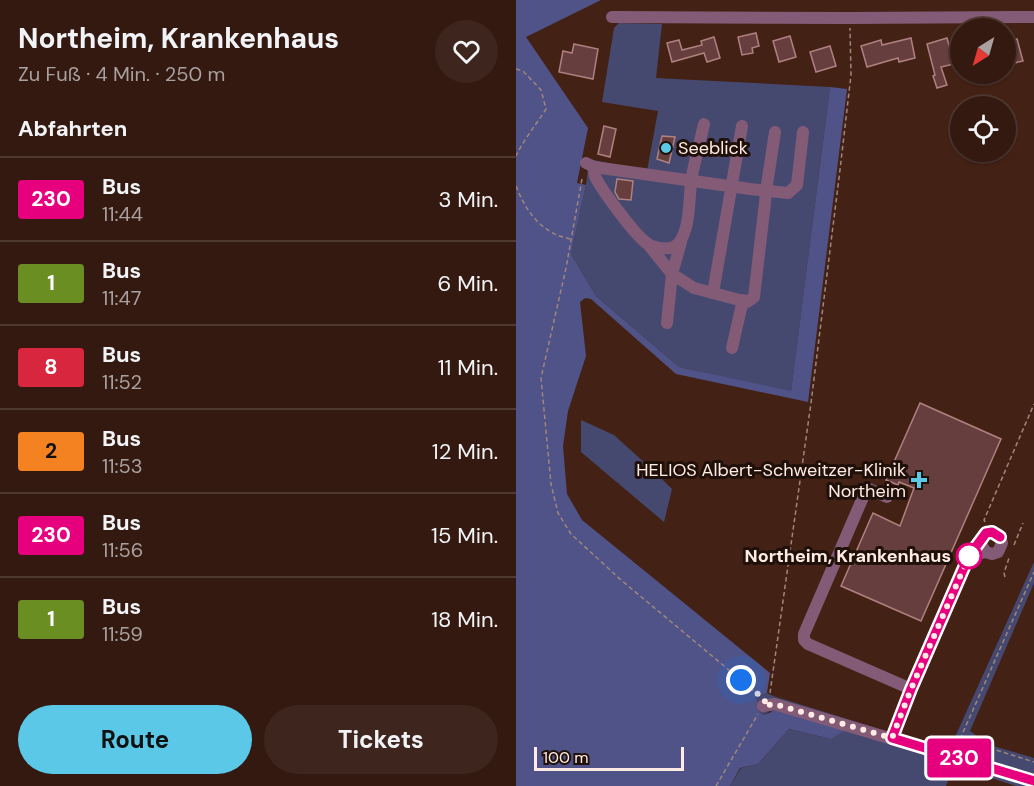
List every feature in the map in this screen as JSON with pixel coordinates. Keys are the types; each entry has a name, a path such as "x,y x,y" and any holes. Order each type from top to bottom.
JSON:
{"street":[{"path":"612,17 1034,17"},
{"path":"667,323 672,274 687,222 692,180 704,124"},
{"path":"714,293 742,126"},
{"path":"776,132 766,191 754,297 747,302 694,288 672,274 626,221 602,187 590,165 766,191 788,193 797,185 803,132"},
{"path":"647,243 662,249 673,248 681,242"},
{"path":"732,348 743,300"},
{"path":"887,497 867,488 804,634 804,640 808,644 911,689"},
{"path":"892,738 969,556 985,542"},
{"path":"764,703 892,738 1034,781"}],"path":[{"path":"716,786 770,695 817,356 851,75 849,18"},
{"path":"516,69 523,71 541,90 546,109 516,156"},
{"path":"582,179 564,277 541,378 551,484 558,513 571,534 764,703"},
{"path":"516,186 530,214 552,233 571,239"},
{"path":"985,542 984,520 1034,404"},
{"path":"1005,577 1006,563 1023,523"},
{"path":"952,756 1034,572"},
{"path":"960,739 1034,762"}],"shaded area":[{"path":"516,0 601,0 526,37 588,128 577,183 586,185 571,254 596,296 679,367 791,391 830,87 847,89 808,402 676,374 591,299 585,298 580,302 586,356 568,411 563,446 567,494 582,520 770,673 767,693 755,697 758,710 763,715 780,709 845,730 831,739 789,729 758,764 740,768 730,786 516,786"},
{"path":"619,23 662,24 656,78 830,87 791,392 679,367 596,296 571,254 586,185 589,159 647,171 658,111 602,102 614,28"},
{"path":"581,420 614,435 672,489 664,522 581,452"},
{"path":"1034,562 1034,583 970,731 990,745 1034,758 1034,786 1016,786 960,768 953,769 946,786 730,786 741,768 758,764 789,729 831,739 770,711 763,715 758,710 754,697 767,693 886,731 950,748"}],"building":[{"path":"756,33 759,46 752,48 753,53 742,55 738,37"},
{"path":"790,36 796,57 779,62 773,41"},
{"path":"714,37 720,58 707,62 704,53 672,62 667,43 679,40 682,50 702,45 701,41"},
{"path":"911,38 915,58 899,62 898,58 867,67 861,46 881,40 882,45"},
{"path":"947,38 950,65 941,67 947,85 937,88 927,44"},
{"path":"1016,39 1023,61 1016,63"},
{"path":"574,44 598,49 593,79 559,72 563,51 572,53"},
{"path":"830,46 836,66 816,72 810,52"},
{"path":"604,126 616,129 610,157 598,154"},
{"name":"Seeblick","path":"662,136 675,137 669,163 657,159"},
{"path":"617,179 633,181 631,200 619,199 615,192"},
{"path":"920,403 1001,439 921,621 841,586 873,513 900,526 914,488 886,480"}],"bus line":[{"name":"230","path":"1000,537 992,532 986,533 969,556 892,738 1034,781"}],"place":[{"name":"Seeblick","path":"666,148"},
{"name":"HELIOS Albert-Schweitzer-Klinik Northeim","path":"919,480"},
{"name":"Northeim, Krankenhaus","path":"969,556"}],"route":[{"path":"741,680 765,700 764,706 774,704 892,738 969,556"}]}
